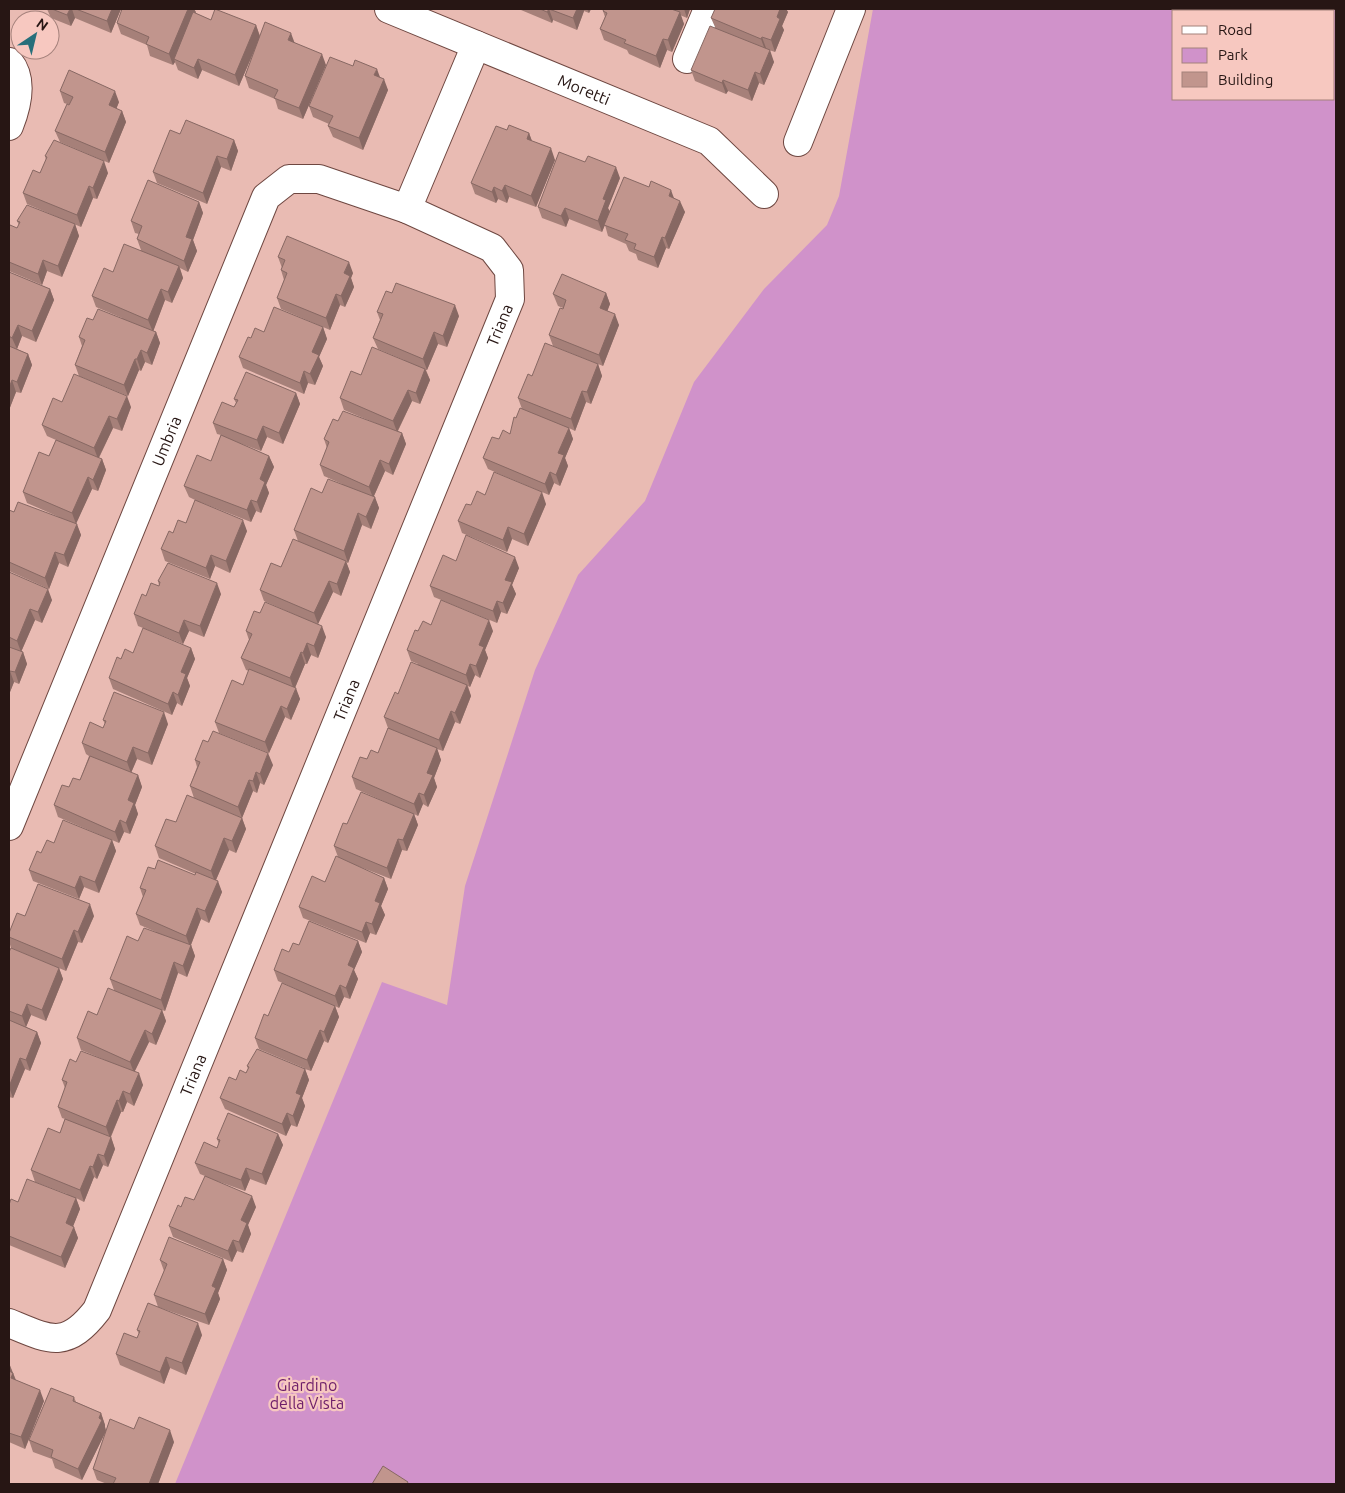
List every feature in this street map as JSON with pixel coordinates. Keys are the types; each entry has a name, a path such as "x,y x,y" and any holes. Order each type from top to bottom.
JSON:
{"street":[{"name":"Moretti","path":"389,9 710,141 764,194"},
{"path":"687,58 708,9"},
{"path":"798,142 851,9"},
{"path":"407,209 476,45"},
{"path":"9,62 16,71 17,106 9,126"},
{"name":"Umbria","path":"9,826 266,197 289,179 319,178 407,209"},
{"name":"Triana","path":"9,1323 47,1339 68,1337 84,1326 97,1310 510,299 508,270 492,248 407,209"}],"green space":[{"name":"Giardino della Vista","path":"873,9 1336,9 1336,1484 175,1484 382,982 447,1005 465,886 535,670 578,575 645,501 694,382 764,289 827,225 839,196"}],"building":[{"path":"52,9 70,9 67,15 60,12 60,10"},
{"path":"76,9 112,9 107,21"},
{"path":"122,9 188,9 169,54 146,44 149,37 117,23"},
{"path":"215,9 256,25 235,75 198,59 194,68 174,59 193,12 211,20"},
{"path":"549,9 577,9 573,18"},
{"path":"604,9 671,9 680,12 668,40 663,39 656,56 624,43 626,40 600,29 607,13 603,11"},
{"path":"715,9 780,9 777,17 780,19 771,40 762,37 761,39 711,18"},
{"path":"265,22 291,33 288,40 322,54 299,108 274,98 278,90 245,76"},
{"path":"710,26 770,50 760,74 755,72 748,90 723,80 722,83 691,70"},
{"path":"330,57 353,66 355,60 377,69 374,75 384,79 359,138 328,126 333,116 309,106"},
{"path":"69,70 115,91 109,105 122,111 105,152 55,131 67,104 69,105 73,97 60,91"},
{"path":"186,120 234,140 227,159 217,156 203,193 153,172 170,130 180,134"},
{"path":"509,125 529,133 527,139 551,148 531,196 505,185 502,191 494,187 492,192 471,183 496,126 507,130"},
{"path":"54,140 104,161 93,188 89,186 77,215 23,193 33,170 40,173 47,157 45,156"},
{"path":"559,152 585,162 588,156 616,167 603,199 606,200 598,221 565,208 561,216 538,207"},
{"path":"624,177 649,187 651,181 671,190 669,196 680,201 665,238 662,237 654,257 634,249 636,244 625,240 628,234 604,225"},
{"path":"148,180 199,202 186,237 192,239 184,261 137,239 142,226 131,221"},
{"path":"27,205 75,224 58,266 43,260 38,274 9,262 9,228 10,225 17,228 20,222 17,221"},
{"path":"287,236 349,262 344,273 350,276 341,296 336,294 326,318 277,298 287,273 281,270 285,260 278,257"},
{"path":"124,244 179,266 168,292 161,289 148,320 92,296 104,268 113,272"},
{"path":"9,272 50,289 32,331 18,325 12,338 9,336"},
{"path":"562,274 606,293 600,308 615,314 599,355 549,335 560,308 563,309 566,300 553,294"},
{"path":"396,283 455,305 443,336 434,332 423,359 373,338 383,314 377,312 386,291 392,293"},
{"path":"274,307 323,327 312,352 319,355 310,374 304,371 300,383 239,357 248,337 251,338 255,328 264,332"},
{"path":"98,309 156,332 147,353 141,350 137,359 135,359 124,385 75,365 85,340 79,337 87,318 93,320"},
{"path":"545,343 598,364 587,392 582,391 571,419 518,398 528,374 532,376"},
{"path":"9,346 28,354 17,382 12,380 9,388"},
{"path":"372,347 425,369 416,393 408,390 393,421 340,398 351,371 361,375"},
{"path":"246,372 296,393 279,433 263,426 257,440 213,423 222,402 234,407 238,400 234,399"},
{"path":"74,374 127,396 117,419 109,416 94,448 42,425 53,398 62,402"},
{"path":"520,408 569,428 558,453 564,455 556,475 550,472 545,484 483,458 492,437 499,439 503,430 510,434 514,417 516,418"},
{"path":"343,411 402,433 389,464 380,460 369,487 320,465 329,442 324,439 333,419 338,421"},
{"path":"221,435 269,456 260,479 265,482 257,502 251,500 247,510 184,486 197,455 211,461"},
{"path":"56,440 102,459 93,480 88,477 72,513 23,492 39,452 49,456"},
{"path":"494,472 542,492 524,534 508,527 503,540 458,521 466,504 471,505 477,491 485,495"},
{"path":"328,479 375,497 366,517 358,513 344,551 294,530 311,488 322,493"},
{"path":"195,500 243,520 226,561 211,555 206,568 161,549 169,531 173,533 178,520 186,523"},
{"path":"18,502 77,524 64,555 55,552 45,578 9,562 9,510 14,512"},
{"path":"466,535 515,557 505,580 512,582 503,603 497,601 493,611 430,586 443,555 456,561"},
{"path":"293,539 346,561 337,584 329,581 314,613 260,590 271,563 281,567"},
{"path":"168,563 217,583 200,626 184,620 179,633 134,614 142,594 146,596 151,583 159,586 160,582 158,581"},
{"path":"9,572 48,589 38,612 30,609 17,641 9,637"},
{"path":"441,600 489,620 479,645 484,647 476,666 470,664 466,675 407,650 415,630 418,631 423,621 431,625"},
{"path":"265,602 322,626 314,646 307,643 303,653 301,652 290,678 241,658 252,634 246,631 254,611 260,613"},
{"path":"143,628 191,648 181,672 186,674 178,695 173,692 168,704 109,678 117,657 121,659 125,649 133,653"},
{"path":"9,647 23,652 15,672 10,671 9,674"},
{"path":"411,662 467,685 455,713 451,711 439,740 384,717 395,692 398,694"},
{"path":"249,669 296,688 287,709 281,706 265,742 215,722 232,680 243,685"},
{"path":"114,692 164,712 148,753 133,747 127,762 82,743 90,722 103,728 106,721 103,720"},
{"path":"388,728 437,748 427,773 433,775 424,795 419,793 414,804 352,777 360,757 367,759 371,750 378,753"},
{"path":"213,731 268,753 260,774 256,772 253,781 249,780 238,807 190,786 200,762 195,760 203,740 208,742"},
{"path":"90,756 138,775 128,800 134,803 126,823 120,820 115,832 54,805 62,785 69,787 73,778 80,780"},
{"path":"361,792 414,814 403,840 398,839 387,868 334,846 343,823 347,824"},
{"path":"187,795 242,818 232,841 224,838 211,871 155,846 166,819 176,822"},
{"path":"63,820 112,840 95,882 80,876 75,888 29,870 37,851 41,853 47,840 54,843"},
{"path":"336,856 384,878 375,901 380,903 372,924 366,922 362,932 299,907 312,876 325,882"},
{"path":"158,860 195,875 196,872 218,881 205,911 197,908 186,936 136,914 146,890 140,888 148,867 155,869"},
{"path":"38,884 90,904 78,932 74,930 62,959 9,937 17,913 25,916"},
{"path":"309,921 358,941 348,965 354,968 346,988 340,985 335,996 274,970 282,949 289,952 293,943 299,945"},
{"path":"144,928 191,945 183,966 174,962 161,1000 110,979 127,936 138,941"},
{"path":"11,948 59,968 42,1010 27,1004 22,1016 9,1011 9,952"},
{"path":"282,983 335,1006 324,1032 320,1030 307,1060 255,1038 264,1014 268,1016"},
{"path":"108,988 162,1010 152,1034 145,1030 130,1062 77,1038 88,1011 97,1015"},
{"path":"9,1020 37,1032 26,1060 20,1058 9,1087"},
{"path":"257,1049 305,1069 296,1093 301,1095 293,1116 287,1113 282,1124 220,1098 229,1077 236,1080 240,1070 246,1073 249,1067 247,1066"},
{"path":"81,1051 139,1073 130,1094 123,1091 119,1101 117,1100 106,1127 58,1107 67,1082 62,1080 70,1059 76,1062"},
{"path":"228,1113 278,1134 262,1174 246,1168 241,1180 195,1163 204,1142 217,1148 220,1140 217,1139"},
{"path":"65,1119 111,1137 104,1156 98,1154 93,1167 90,1166 80,1190 31,1170 48,1128 60,1133"},
{"path":"205,1176 252,1196 241,1220 247,1223 239,1242 233,1240 228,1251 169,1226 178,1205 181,1207 185,1197 194,1200"},
{"path":"27,1179 76,1198 66,1223 74,1227 61,1257 9,1236 9,1205 11,1199 18,1202"},
{"path":"169,1237 223,1259 212,1286 216,1288 205,1314 154,1295 167,1264 160,1260"},
{"path":"148,1303 198,1323 182,1363 166,1357 160,1372 116,1354 124,1333 137,1338 140,1331 137,1330"},
{"path":"9,1371 13,1373 11,1378 40,1390 21,1437 9,1433"},
{"path":"51,1388 74,1397 73,1401 101,1413 99,1418 102,1420 78,1469 51,1457 53,1450 29,1440"},
{"path":"139,1417 170,1430 149,1484 113,1484 116,1478 93,1469 110,1419 134,1429"},
{"path":"383,1466 408,1482 407,1484 372,1484"}]}
